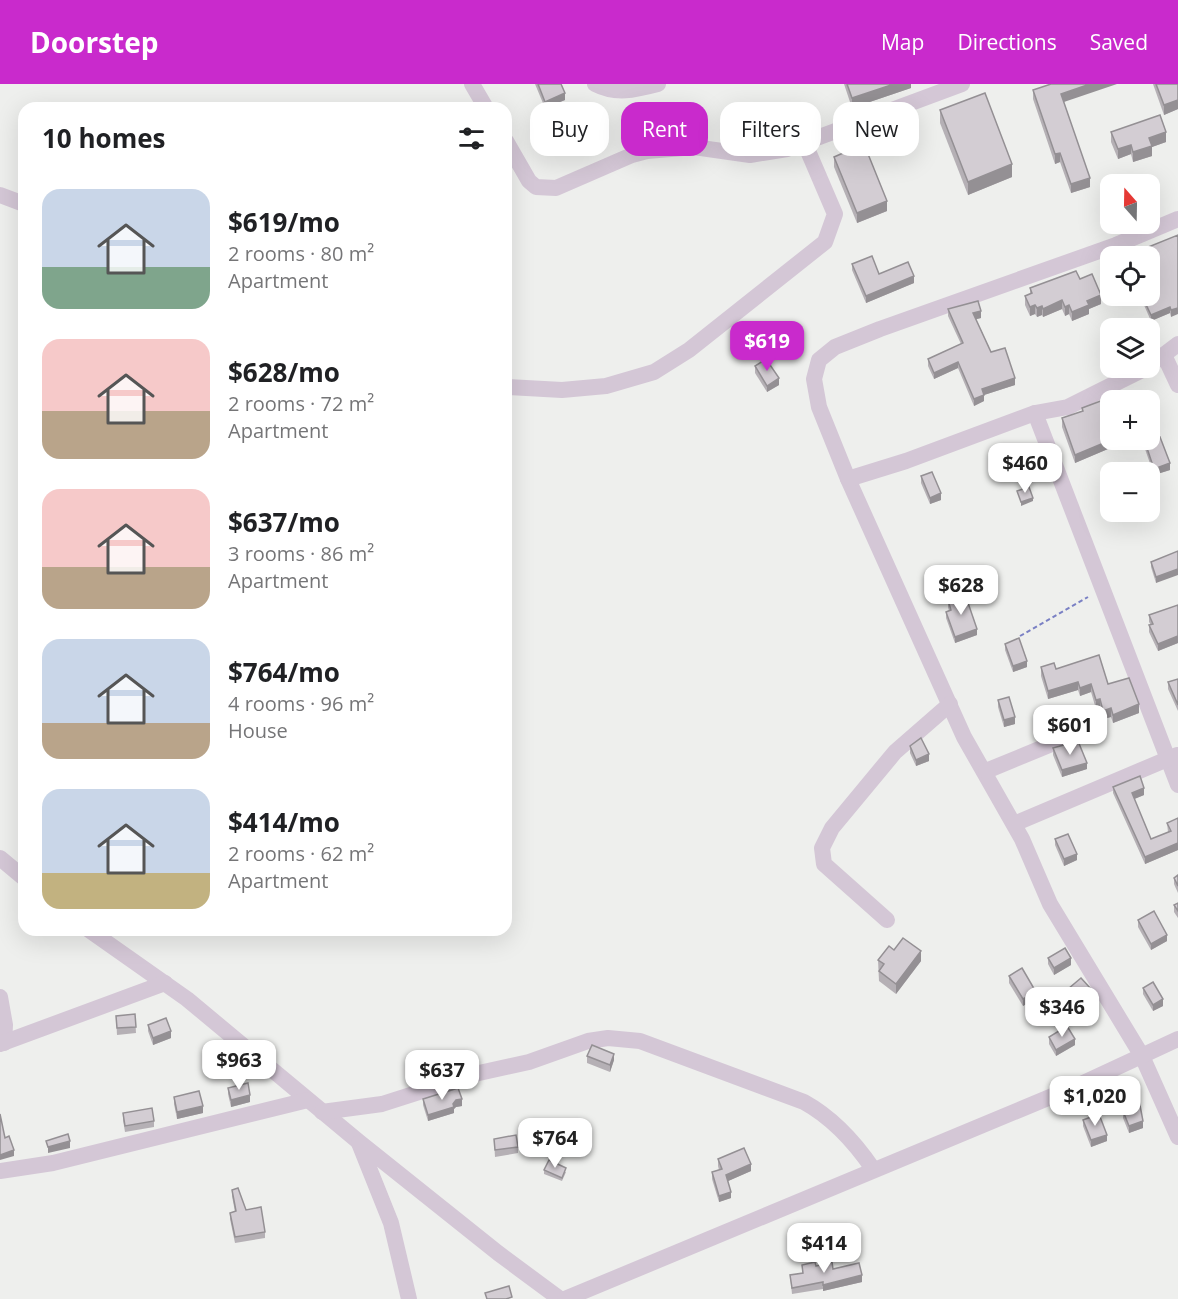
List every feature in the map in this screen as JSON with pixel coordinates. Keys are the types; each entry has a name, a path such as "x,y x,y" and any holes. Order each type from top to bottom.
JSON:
{"street":[{"path":"472,84 482,102"},
{"path":"595,84 609,91 634,90 658,84"},
{"path":"821,138 962,84"},
{"path":"512,151 529,181 536,187 556,188 632,154 694,147 720,151"},
{"path":"512,387 573,389 606,386 654,372 689,350 825,242 835,214 811,156"},
{"path":"0,195 18,202"},
{"path":"1178,219 1107,249 835,347 819,360 814,379 819,407 848,478 964,736 986,771 1014,824 1050,904 1142,1056 1178,1137"},
{"path":"1160,358 1178,344"},
{"path":"1164,355 1178,385"},
{"path":"848,478 906,461 1035,413 1068,407 1126,378"},
{"path":"1035,413 1102,589 1173,757 1178,785"},
{"path":"887,920 824,864 822,848 832,828 895,752 950,704"},
{"path":"986,771 1088,729"},
{"path":"1014,824 1173,757"},
{"path":"0,858 18,873"},
{"path":"98,936 165,983 359,1142 560,1299"},
{"path":"0,997 5,1025 2,1043 165,983"},
{"path":"322,1112 382,1104 479,1072 529,1062 588,1041 608,1038 640,1041 804,1102 828,1115 862,1152 873,1169"},
{"path":"565,1299 1079,1085 1178,1039"},
{"path":"0,1171 53,1163 308,1100"},
{"path":"359,1142 391,1223 409,1299"}],"path":[{"path":"1020,636 1102,589"}],"building":[{"path":"538,84 561,84 565,93 545,102"},
{"path":"847,84 894,84 852,98"},
{"path":"1051,84 1090,84 1061,94 1090,178 1071,184 1060,153 1055,154 1033,90"},
{"path":"1156,84 1178,84 1178,100 1164,105"},
{"path":"985,93 1012,164 968,182 940,110"},
{"path":"1160,115 1166,132 1149,138 1152,146 1133,152 1131,145 1118,149 1111,132"},
{"path":"869,156 887,201 857,213 834,157"},
{"path":"1178,235 1178,308 1171,310 1170,307 1151,315 1147,306 1160,306 1160,246 1151,246"},
{"path":"872,256 879,274 908,262 914,276 866,296 852,264"},
{"path":"1076,271 1080,279 1092,274 1100,295 1087,301 1089,305 1072,312 1069,305 1065,307 1062,300 1043,309 1042,306 1030,307 1025,296 1032,293 1030,288"},
{"path":"978,301 981,311 973,313 991,352 1005,348 1015,378 982,389 984,395 974,399 958,362 934,373 928,359 963,343 948,309"},
{"path":"766,359 779,378 767,386 755,366"},
{"path":"1100,401 1100,445 1075,455 1062,418 1083,411 1082,408"},
{"path":"1160,437 1170,463 1160,467 1160,462 1152,462 1148,450 1160,450"},
{"path":"932,472 941,493 930,498 921,476"},
{"path":"1029,487 1033,498 1021,502 1017,491"},
{"path":"1178,551 1178,569 1156,577 1151,562"},
{"path":"965,594 977,629 955,637 946,612 951,610 948,600"},
{"path":"1178,605 1178,636 1158,644 1149,625 1153,624 1149,615"},
{"path":"1019,638 1027,661 1013,666 1005,644"},
{"path":"1099,655 1108,684 1129,678 1139,704 1113,715 1111,708 1103,711 1100,699 1096,700 1091,684 1080,688 1078,682 1048,691 1041,667 1054,663 1056,669"},
{"path":"1178,679 1178,705 1168,682"},
{"path":"1009,697 1015,717 1004,720 998,700"},
{"path":"921,738 929,754 916,760 910,746"},
{"path":"1078,741 1087,763 1062,770 1053,748"},
{"path":"1140,776 1144,788 1132,793 1151,839 1171,831 1167,823 1178,818 1178,843 1145,857 1113,787"},
{"path":"1068,834 1077,854 1064,859 1055,839"},
{"path":"1154,911 1167,935 1151,944 1138,920"},
{"path":"903,938 921,951 896,984 879,971 884,964 878,960 889,946 894,950"},
{"path":"1065,948 1071,958 1054,968 1048,958"},
{"path":"1022,968 1036,992 1023,999 1009,976"},
{"path":"1081,978 1091,989 1060,1017 1049,1005"},
{"path":"1153,982 1163,999 1153,1005 1143,988"},
{"path":"135,1014 136,1027 117,1028 116,1016"},
{"path":"166,1018 171,1031 153,1038 148,1025"},
{"path":"1067,1026 1075,1039 1056,1050 1049,1037"},
{"path":"592,1045 614,1054 610,1065 587,1056"},
{"path":"248,1083 250,1095 231,1100 228,1088"},
{"path":"458,1088 462,1099 456,1100 454,1107 428,1115 423,1099"},
{"path":"199,1091 203,1106 177,1112 174,1097"},
{"path":"1139,1100 1143,1121 1129,1126 1123,1111 1130,1108 1129,1104"},
{"path":"152,1108 154,1121 125,1126 123,1113"},
{"path":"0,1114 5,1138 9,1136 14,1150 0,1155"},
{"path":"1099,1114 1107,1135 1091,1140 1083,1120"},
{"path":"68,1134 70,1141 48,1147 46,1141"},
{"path":"516,1135 518,1147 495,1150 494,1139"},
{"path":"744,1148 751,1164 726,1175 731,1192 719,1196 712,1172 722,1169 718,1159"},
{"path":"549,1160 566,1168 562,1178 544,1170"},
{"path":"238,1188 246,1210 261,1207 265,1232 235,1237 230,1213 236,1211 232,1190"},
{"path":"815,1262 816,1266 832,1262 833,1269 859,1263 862,1275 823,1285 823,1282 792,1288 790,1275 803,1273 802,1265"},
{"path":"509,1286 512,1297 487,1299 485,1293"}]}
